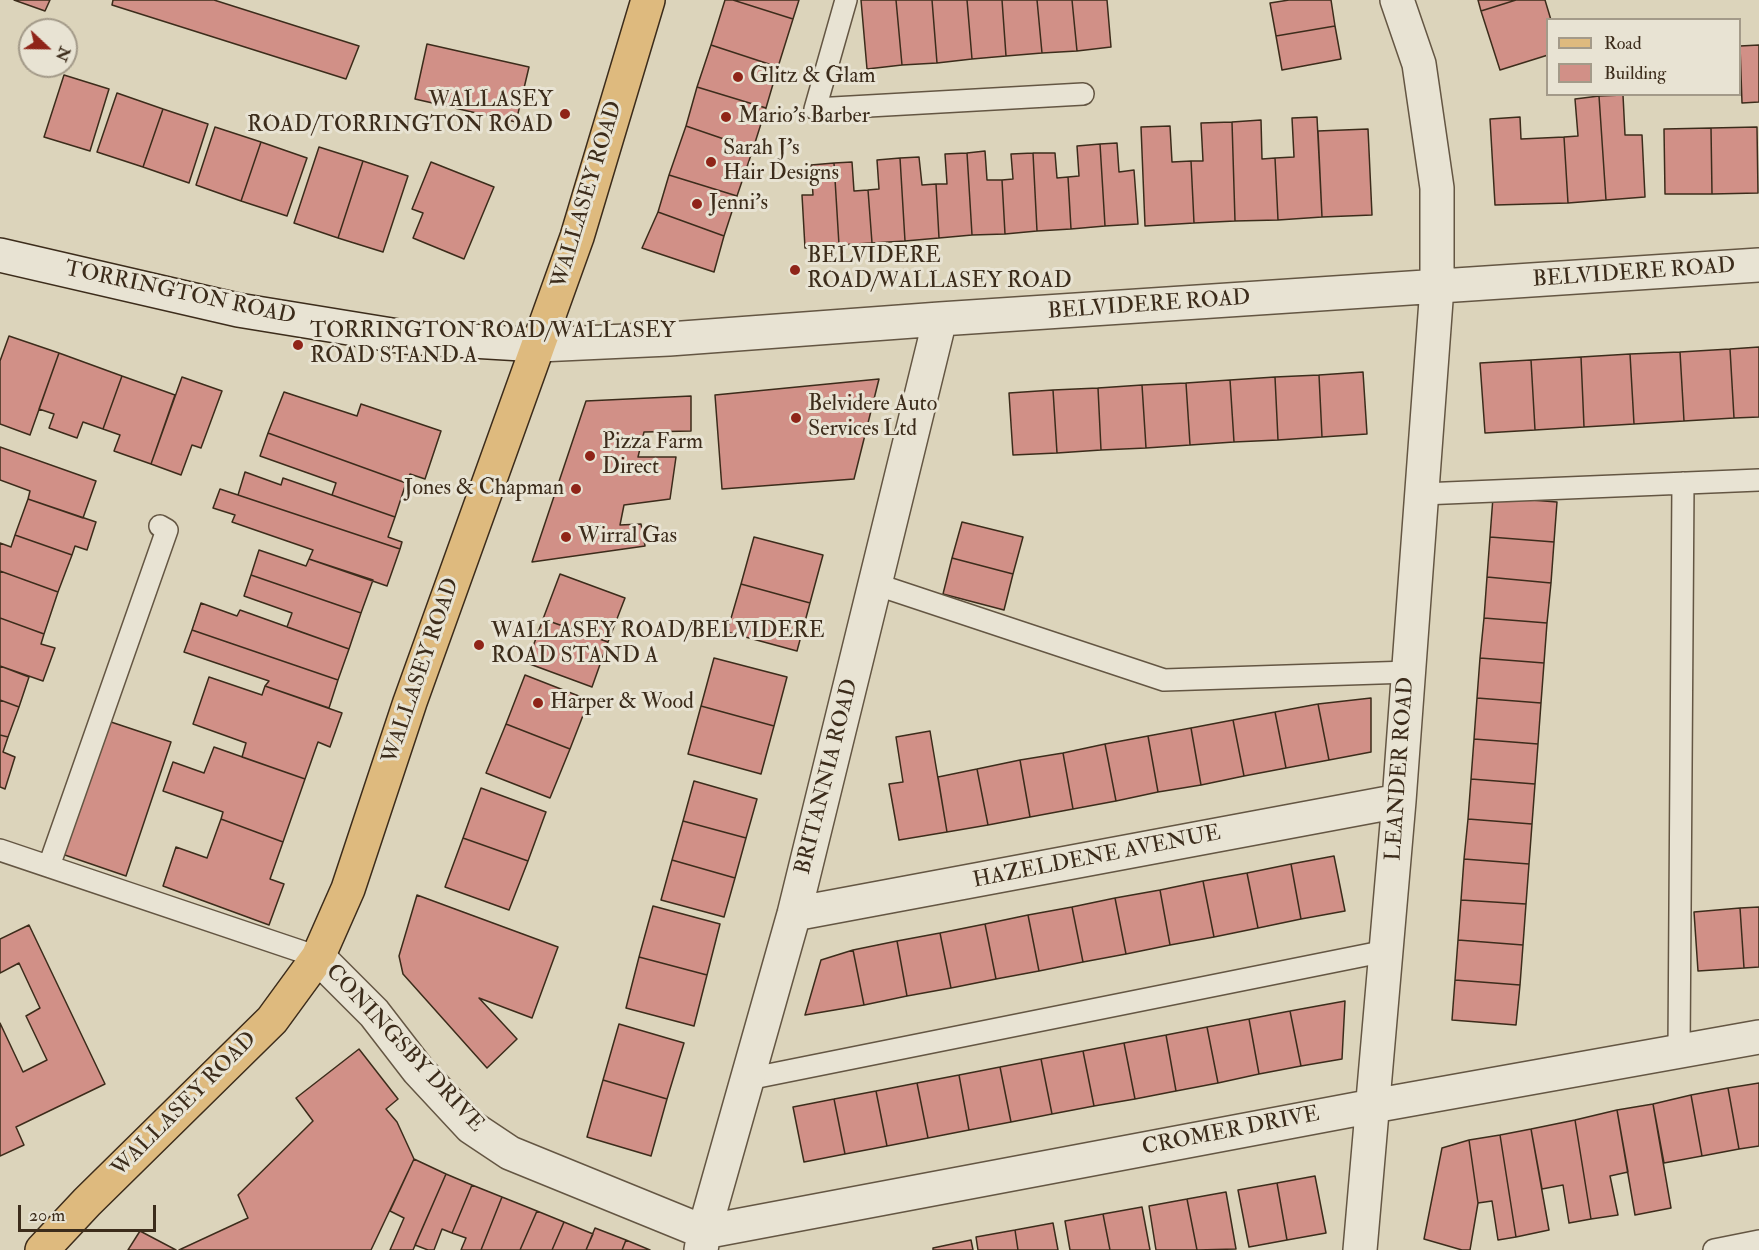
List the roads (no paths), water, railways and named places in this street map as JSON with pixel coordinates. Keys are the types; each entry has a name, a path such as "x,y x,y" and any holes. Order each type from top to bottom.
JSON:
{"main road":[{"name":"WALLASEY ROAD","path":"42,1250 87,1202 272,1020 318,957 348,890 410,702 577,237 648,0"}],"street":[{"name":"LEANDER ROAD","path":"1360,1250 1399,801 1437,287 1437,188 1419,64 1397,0"},
{"name":"TORRINGTON ROAD","path":"0,255 238,310 404,337 539,345"},
{"name":"BELVIDERE ROAD","path":"539,345 669,339 1759,265"},
{"name":"BRITANNIA ROAD","path":"703,1241 794,914 940,319"},
{"name":"HAZELDENE AVENUE","path":"794,914 1399,801"},
{"name":"CONINGSBY DRIVE","path":"318,957 374,1013 417,1070 471,1126 510,1153 703,1241"},
{"name":"CROMER DRIVE","path":"703,1241 1373,1106 1759,1037"}],"lane":[{"path":"846,0 815,109 1083,94"},
{"path":"1422,494 1759,480"},
{"path":"1679,1050 1683,483"},
{"path":"49,866 167,530 160,526"},
{"path":"875,584 1164,680 1409,672"},
{"path":"0,850 318,957"},
{"path":"748,1079 1386,951"},
{"path":"1714,1250 1759,1241"}],"place":[{"name":"Glitz & Glam","path":"738,77"},
{"name":"WALLASEY ROAD/TORRINGTON ROAD","path":"565,114"},
{"name":"Mario's Barber","path":"726,117"},
{"name":"Sarah J's Hair Designs","path":"711,162"},
{"name":"Jenni's","path":"697,204"},
{"name":"BELVIDERE ROAD/WALLASEY ROAD","path":"795,270"},
{"name":"TORRINGTON ROAD/WALLASEY ROAD STAND A","path":"298,345"},
{"name":"Belvidere Auto Services Ltd","path":"796,418"},
{"name":"Pizza Farm Direct","path":"590,456"},
{"name":"Jones & Chapman","path":"576,489"},
{"name":"Wirral Gas","path":"566,537"},
{"name":"WALLASEY ROAD/BELVIDERE ROAD STAND A","path":"479,645"},
{"name":"Harper & Wood","path":"538,703"}]}
